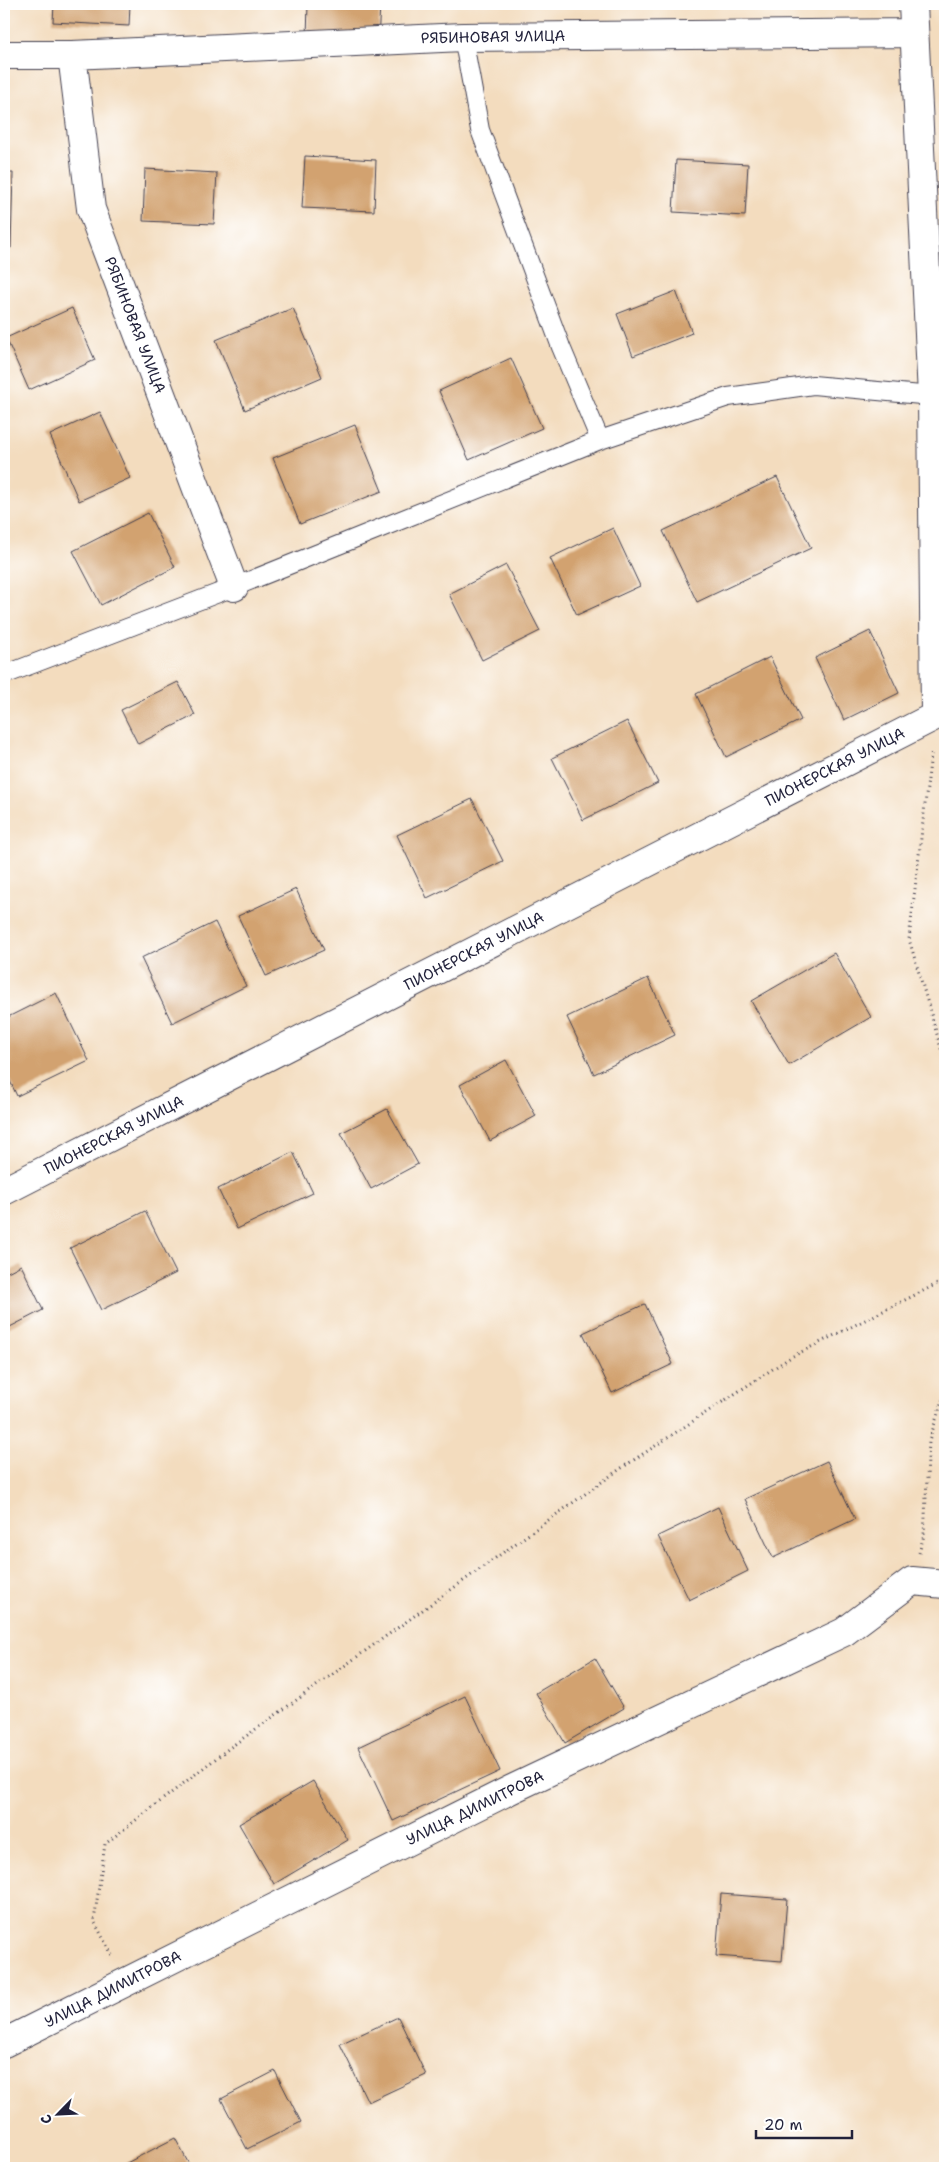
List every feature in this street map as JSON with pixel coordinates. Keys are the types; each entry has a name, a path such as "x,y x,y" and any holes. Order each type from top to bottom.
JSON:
{"street":[{"path":"913,4 932,396 940,713"},
{"name":"РЯБИНОВАЯ УЛИЦА","path":"4,55 72,55 463,37 914,33"},
{"name":"РЯБИНОВАЯ УЛИЦА","path":"72,55 91,209 234,587"},
{"name":"ПИОНЕРСКАЯ УЛИЦА","path":"4,1191 940,713"},
{"path":"912,1581 945,1584"},
{"name":"УЛИЦА ДИМИТРОВА","path":"4,2043 512,1789 844,1632 912,1581"}],"lane":[{"path":"463,37 480,130 561,347 600,440"},
{"path":"4,676 234,587 600,440 728,397 813,385 932,396"}],"path":[{"path":"940,713 909,939 945,1062"},
{"path":"126,1982 94,1921 105,1844 228,1750 620,1469 791,1357 945,1280"},
{"path":"912,1581 924,1535 929,1441 945,1392"}],"building":[{"path":"4,4 8,4 6,44 4,44"},
{"path":"54,4 130,4 129,26 53,22"},
{"path":"308,4 380,4 378,41 307,37"},
{"path":"305,156 376,160 374,211 302,208"},
{"path":"676,160 748,164 745,216 673,212"},
{"path":"145,169 217,173 214,224 143,221"},
{"path":"4,173 13,173 11,248 4,248"},
{"path":"676,291 692,333 633,356 617,314"},
{"path":"72,308 95,360 29,390 6,338"},
{"path":"293,308 322,377 245,410 216,340"},
{"path":"511,358 542,428 469,460 439,391"},
{"path":"100,412 130,478 79,501 50,435"},
{"path":"355,425 382,491 300,524 273,458"},
{"path":"777,477 811,548 697,602 663,531"},
{"path":"148,513 175,567 101,605 73,551"},
{"path":"613,528 640,586 577,615 550,558"},
{"path":"506,565 540,631 482,660 449,594"},
{"path":"870,631 899,693 844,720 815,658"},
{"path":"770,657 801,720 726,757 696,694"},
{"path":"178,682 195,715 138,744 121,710"},
{"path":"627,721 658,783 583,820 552,758"},
{"path":"472,799 503,861 427,898 397,835"},
{"path":"296,889 324,950 266,976 238,916"},
{"path":"215,922 246,986 172,1023 141,958"},
{"path":"834,953 871,1017 789,1065 751,1001"},
{"path":"648,978 675,1035 594,1074 567,1017"},
{"path":"56,993 89,1061 17,1096 4,1068 4,1019"},
{"path":"506,1060 536,1116 490,1141 460,1085"},
{"path":"387,1109 418,1164 371,1189 341,1133"},
{"path":"293,1152 313,1193 237,1229 218,1189"},
{"path":"145,1211 176,1273 101,1310 70,1248"},
{"path":"21,1265 43,1310 4,1330 4,1274"},
{"path":"645,1304 673,1364 612,1393 583,1333"},
{"path":"827,1461 855,1519 773,1558 745,1499"},
{"path":"718,1507 748,1571 689,1600 658,1536"},
{"path":"595,1658 624,1708 565,1743 536,1693"},
{"path":"465,1696 500,1771 393,1821 358,1747"},
{"path":"313,1781 348,1840 274,1884 239,1824"},
{"path":"721,1894 787,1899 782,1961 716,1956"},
{"path":"398,2017 426,2075 368,2102 340,2044"},
{"path":"275,2071 301,2122 247,2149 221,2099"},
{"path":"175,2138 191,2168 117,2168"}]}
